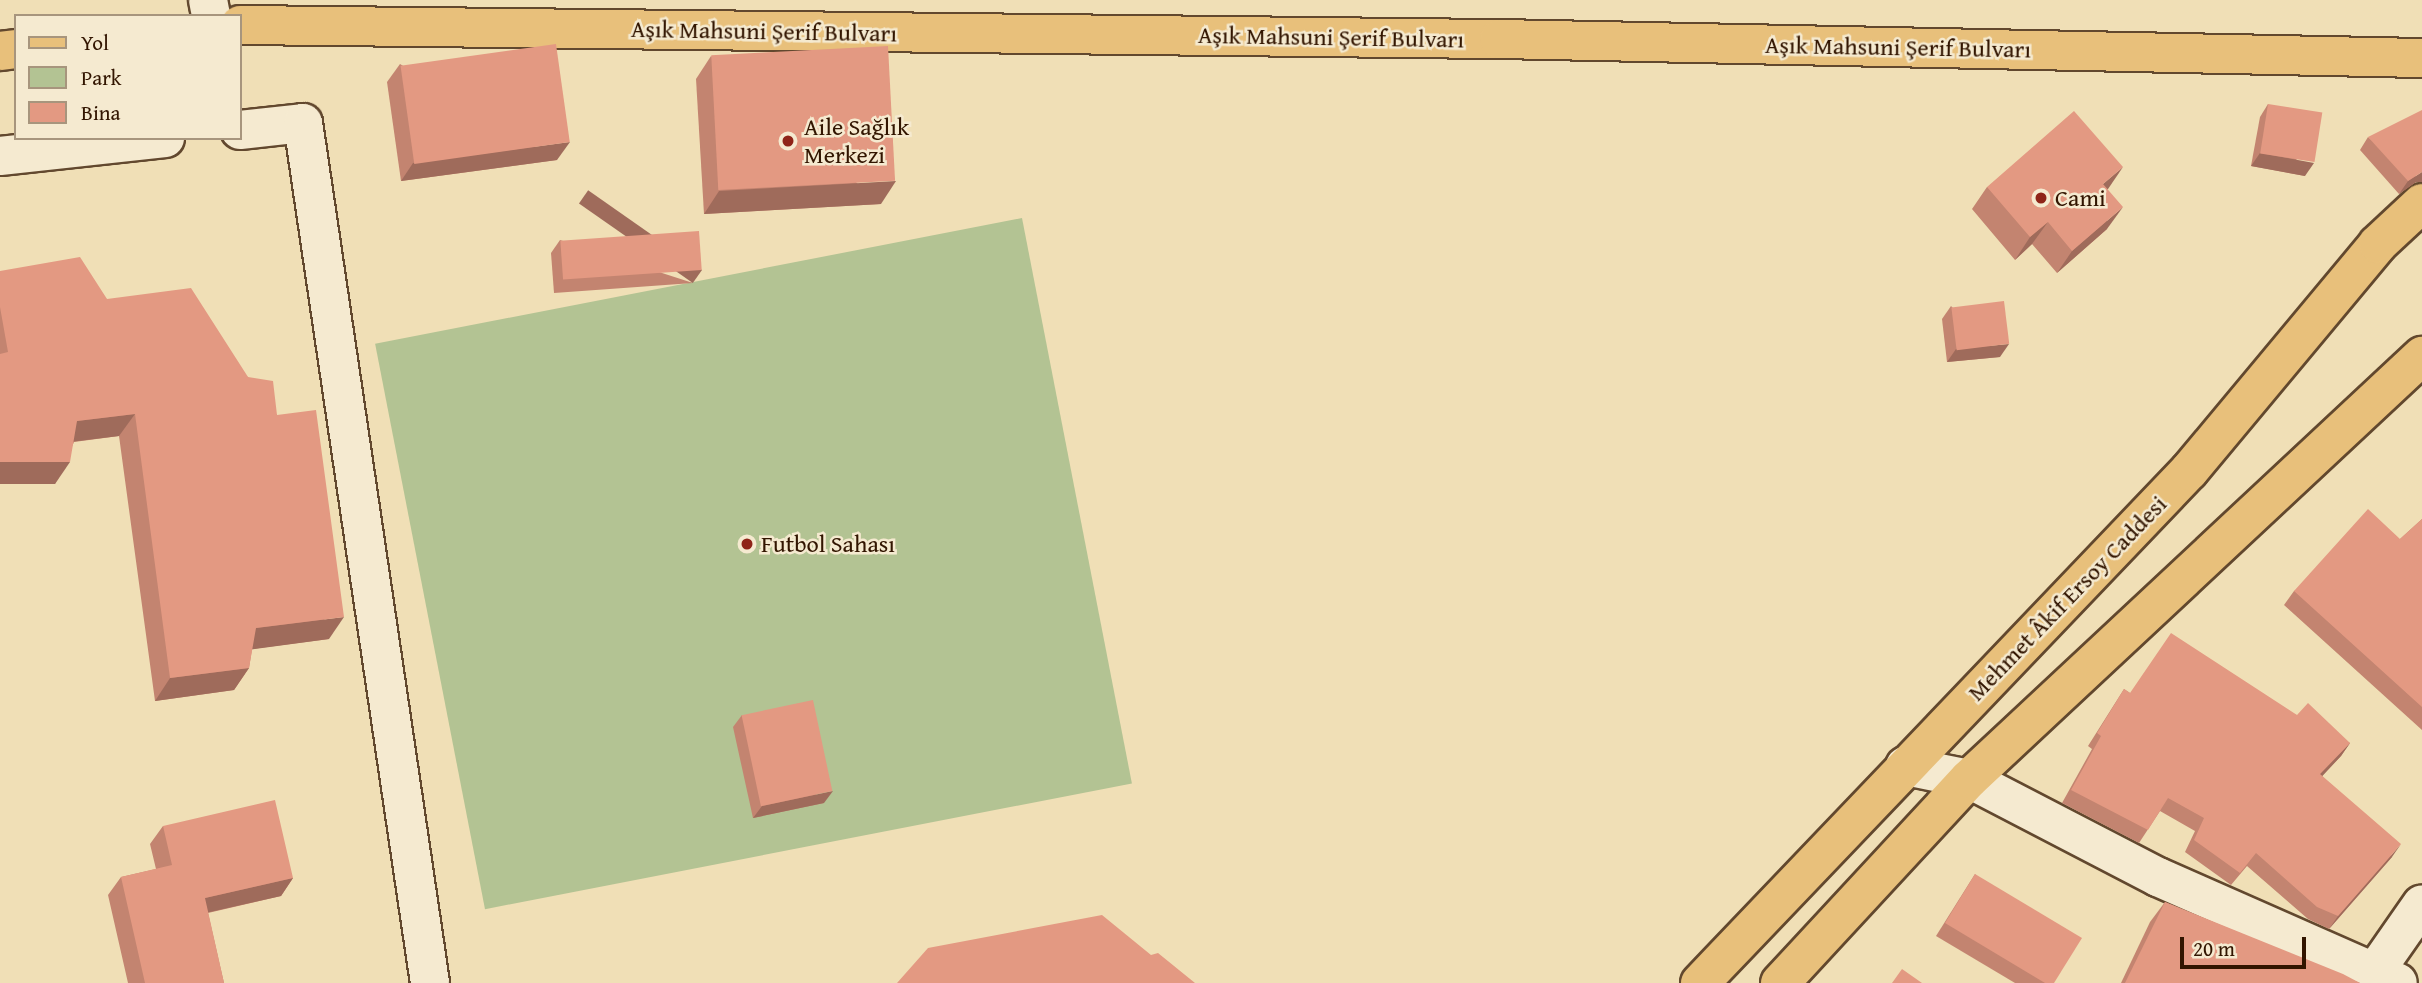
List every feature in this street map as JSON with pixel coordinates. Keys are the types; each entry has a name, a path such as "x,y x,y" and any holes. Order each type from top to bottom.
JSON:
{"main road":[{"name":"Aşık Mahsuni Şerif Bulvarı","path":"242,25 1499,39 2422,58"},
{"name":"Mehmet Âkif Ersoy Caddesi","path":"1700,983 2189,471 2378,244 2422,203"},
{"path":"1780,983 1969,779 2422,356"}],"street":[{"path":"242,130 303,123 430,983"},
{"path":"0,156 147,140"},
{"path":"1905,766 1969,779 2158,877 2387,976 2422,904"}],"green space":[{"name":"Futbol Sahası","path":"1022,218 1132,783 485,909 375,344"}],"building":[{"path":"556,44 570,142 414,164 401,66"},
{"name":"Aile Sağlık Merkezi","path":"888,46 895,181 718,190 711,55"},
{"path":"2268,104 2322,113 2315,162 2260,153"},
{"path":"2422,110 2422,172 2408,181 2368,137"},
{"name":"Cami","path":"2074,111 2123,167 2103,184 2123,207 2072,251 2048,222 2030,237 1987,187"},
{"path":"699,231 702,270 563,280 560,241"},
{"path":"80,257 107,299 191,288 248,377 273,381 277,415 316,410 344,617 256,628 249,668 170,678 135,414 77,421 70,462 0,462 0,354 8,352 0,307 0,271"},
{"path":"2004,301 2009,344 1957,350 1951,307"},
{"path":"2368,509 2400,539 2422,519 2422,707 2294,591"},
{"path":"2171,633 2297,715 2308,703 2350,743 2320,774 2401,844 2338,916 2317,907 2256,853 2240,873 2194,840 2204,818 2168,798 2148,830 2071,790 2101,736 2097,733 2124,689 2130,693"},
{"path":"813,700 832,791 761,806 742,715"},
{"path":"275,800 293,878 205,898 224,983 145,983 121,877 172,865 163,826"},
{"path":"1975,874 2082,938 2054,983 2045,983 1945,923"},
{"path":"2165,902 2343,974 2360,983 2125,983"},
{"path":"1102,915 1151,955 1158,953 1195,983 897,983 928,948"},
{"path":"1902,969 1922,983 1892,983"}],"place":[{"name":"Aile Sağlık Merkezi","path":"788,141"},
{"name":"Cami","path":"2041,198"},
{"name":"Futbol Sahası","path":"747,544"}]}
